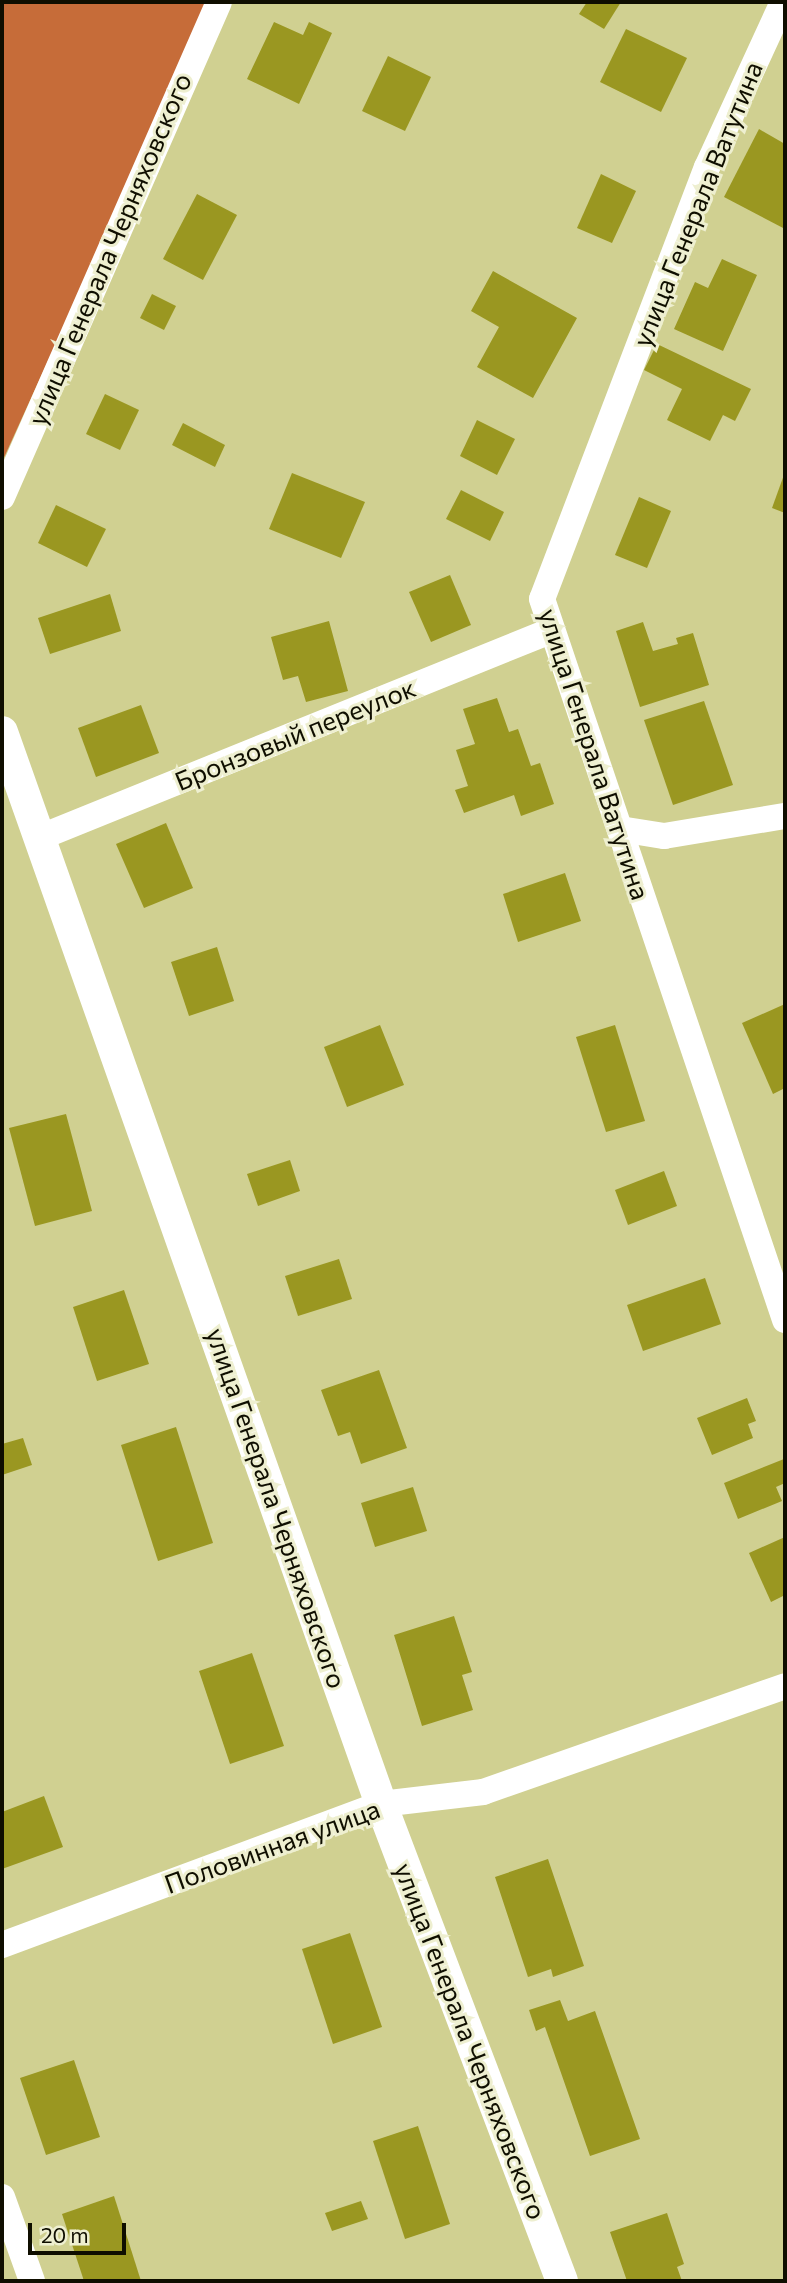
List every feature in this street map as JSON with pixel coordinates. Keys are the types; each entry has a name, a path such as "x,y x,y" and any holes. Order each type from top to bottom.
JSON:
{"street":[{"name":"улица Генерала Черняховского","path":"2,498 219,2"},
{"name":"улица Генерала Ватутина","path":"783,2 707,167 542,599 550,631 620,829 785,1320"},
{"name":"Бронзовый переулок","path":"41,837 550,631"},
{"name":"улица Генерала Черняховского","path":"2,732 381,1804 562,2281"},
{"path":"620,829 664,836 785,816"},
{"name":"Половинная улица","path":"2,1945 381,1804 483,1792 785,1686"},
{"path":"2,2197 32,2281"}],"shaded area":[{"path":"2,2 211,2 2,462"}],"building":[{"path":"587,2 621,2 604,29 579,14"},
{"path":"274,22 303,35 309,22 332,33 299,104 247,79"},
{"path":"626,29 687,58 661,112 600,82"},
{"path":"388,56 431,77 405,131 362,111"},
{"path":"759,129 785,144 785,229 724,197"},
{"path":"601,174 636,191 612,243 577,228"},
{"path":"197,194 237,215 203,280 163,259"},
{"path":"722,259 757,275 723,351 674,329 695,282 708,288"},
{"path":"493,271 577,318 533,398 477,367 499,327 471,311"},
{"path":"152,294 176,306 164,330 140,318"},
{"path":"657,344 751,389 735,421 723,415 710,441 667,420 682,389 644,370"},
{"path":"105,394 139,410 120,450 86,434"},
{"path":"477,420 515,439 497,475 460,456"},
{"path":"183,423 225,445 215,467 172,445"},
{"path":"785,472 785,513 772,508"},
{"path":"292,473 365,502 341,558 269,529"},
{"path":"461,490 504,512 490,541 446,519"},
{"path":"639,497 671,511 647,568 615,555"},
{"path":"56,505 106,529 87,567 38,543"},
{"path":"450,575 471,625 431,642 409,592"},
{"path":"110,594 121,631 50,654 38,618"},
{"path":"329,621 348,691 306,702 298,676 283,680 271,637"},
{"path":"643,622 653,651 678,644 676,638 693,633 709,685 640,707 616,631"},
{"path":"497,698 509,732 518,729 531,766 540,763 554,804 521,816 514,795 464,813 455,790 468,786 456,750 475,744 463,709"},
{"path":"704,701 733,785 673,805 644,720"},
{"path":"141,705 159,753 96,777 78,728"},
{"path":"166,823 193,888 144,908 116,844"},
{"path":"565,873 581,921 518,942 503,894"},
{"path":"217,947 234,1001 189,1016 171,962"},
{"path":"785,1004 785,1088 773,1094 742,1023"},
{"path":"380,1025 404,1085 347,1107 324,1047"},
{"path":"615,1025 645,1121 606,1132 576,1037"},
{"path":"66,1114 92,1211 35,1226 9,1128"},
{"path":"290,1160 300,1191 258,1206 247,1174"},
{"path":"664,1171 677,1206 628,1225 615,1190"},
{"path":"339,1259 352,1299 298,1316 285,1276"},
{"path":"705,1278 721,1324 643,1351 627,1305"},
{"path":"124,1290 149,1364 97,1381 73,1307"},
{"path":"379,1370 407,1448 361,1464 350,1432 338,1436 321,1390"},
{"path":"747,1398 756,1421 748,1424 753,1438 712,1455 697,1418"},
{"path":"176,1427 213,1543 158,1561 121,1445"},
{"path":"23,1438 32,1465 2,1475 2,1444"},
{"path":"784,1459 785,1483 776,1487 782,1501 738,1519 724,1483"},
{"path":"413,1487 427,1531 375,1547 361,1503"},
{"path":"785,1537 785,1595 771,1602 749,1553"},
{"path":"454,1616 472,1672 462,1675 473,1710 422,1726 394,1635"},
{"path":"252,1653 284,1746 230,1764 199,1671"},
{"path":"44,1796 63,1847 2,1869 2,1812"},
{"path":"548,1859 584,1966 553,1977 551,1969 528,1977 495,1877"},
{"path":"350,1933 382,2027 333,2044 302,1949"},
{"path":"560,2000 568,2021 595,2011 640,2139 590,2156 545,2027 536,2031 529,2010"},
{"path":"74,2060 100,2137 46,2155 20,2078"},
{"path":"418,2126 450,2224 405,2239 373,2141"},
{"path":"114,2196 141,2281 84,2281 62,2214"},
{"path":"361,2201 368,2219 332,2231 325,2213"},
{"path":"667,2213 684,2264 677,2267 682,2281 627,2281 610,2232"}]}
